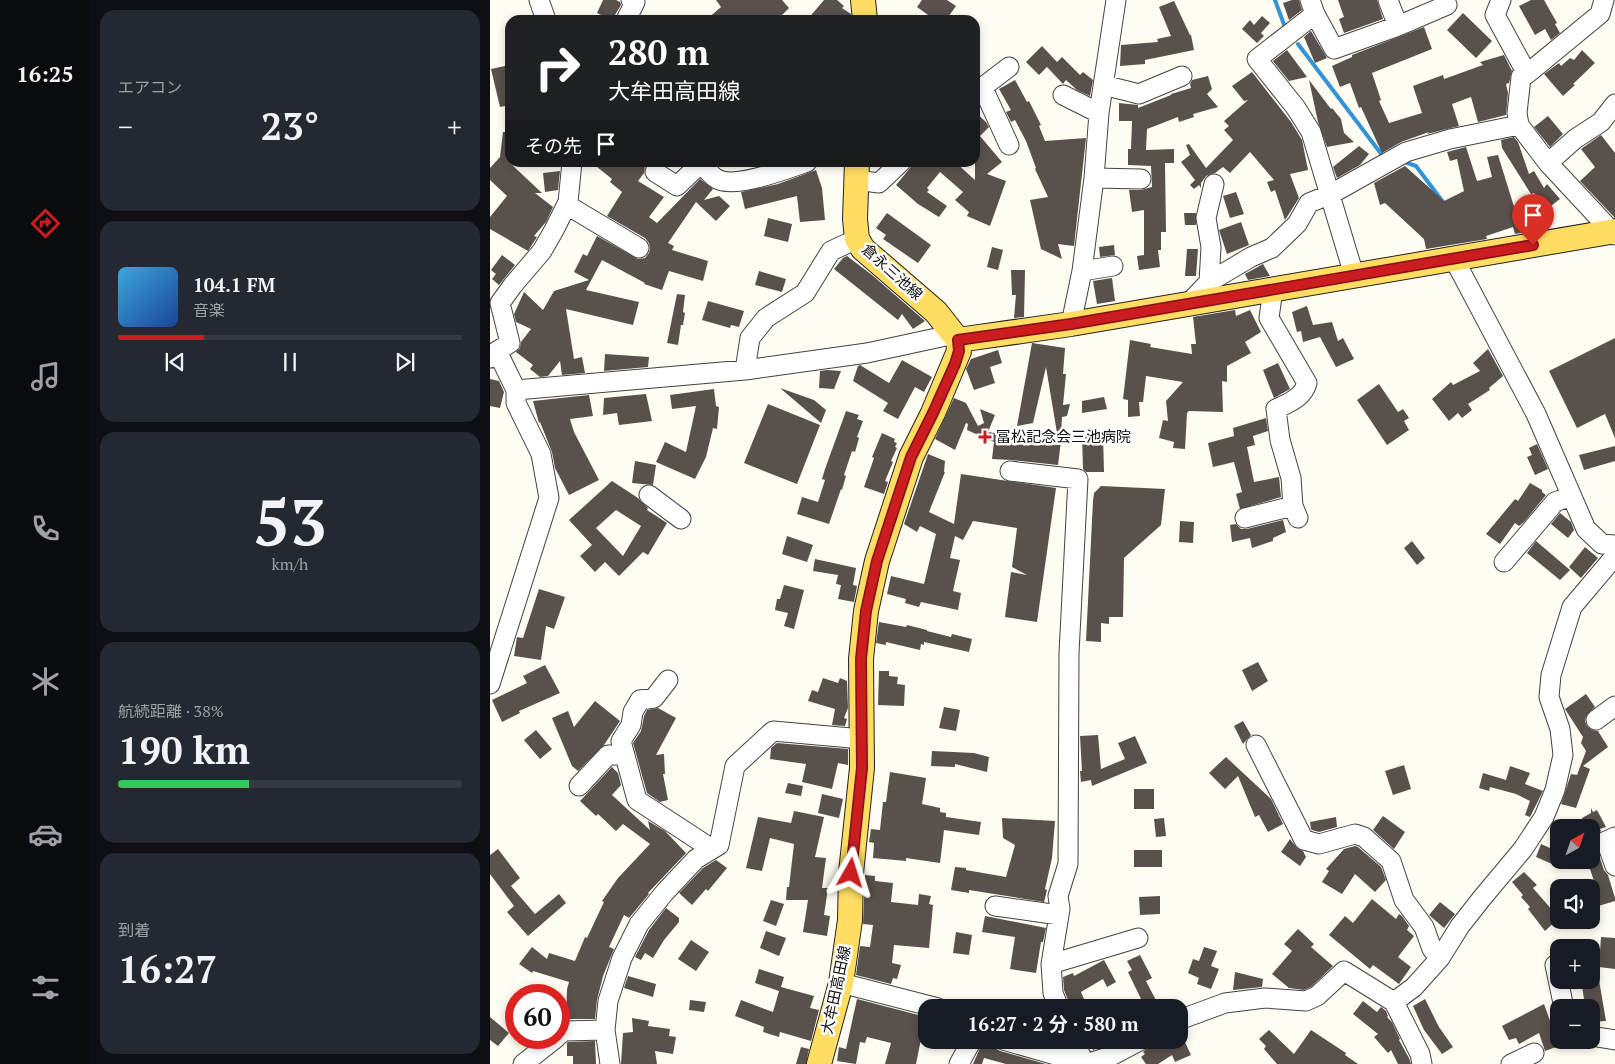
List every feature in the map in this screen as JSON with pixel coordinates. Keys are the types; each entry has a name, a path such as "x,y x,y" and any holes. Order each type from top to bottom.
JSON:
{"main road":[{"path":"863,0 865,15"},
{"name":"倉永三池線","path":"857,171 855,219 857,239 863,249 936,312 956,337"},
{"path":"956,337 1071,324 1354,275 1614,233"},
{"name":"大牟田高田線","path":"819,1064 841,983 850,920 851,873 862,768 861,659 866,611 877,561 911,457 955,364 959,351 956,337"}],"street":[{"path":"540,0 544,15"},
{"path":"628,15 635,2 631,0"},
{"path":"1071,324 1082,271 1094,178 1099,113 1116,0"},
{"path":"1388,0 1398,26"},
{"path":"1501,0 1495,15 1527,74"},
{"path":"1604,0 1600,14 1521,77 1516,113 1519,126 1548,163 1614,233"},
{"path":"1354,275 1311,132 1296,108 1257,59 1312,7 1334,49 1398,26 1446,5"},
{"path":"980,88 1009,67"},
{"path":"1103,86 1139,94 1182,76"},
{"path":"980,91 1009,145"},
{"path":"1063,95 1099,113"},
{"path":"1548,163 1575,139 1601,122 1615,104"},
{"path":"1188,304 1209,282 1251,257 1272,248 1297,224 1309,203 1331,194 1406,152 1450,139 1519,126"},
{"path":"490,684 549,498 541,454 516,403 516,390 493,354 510,343 500,304 513,285 542,251 567,205 571,167"},
{"path":"655,172 677,186 697,167"},
{"path":"705,167 717,179 733,182 759,177 791,167"},
{"path":"857,171 879,183 896,167"},
{"path":"1094,178 1141,179"},
{"path":"1209,282 1211,247 1206,218 1214,184"},
{"path":"567,205 639,248"},
{"path":"745,370 750,338 766,318 805,293 831,251 857,239"},
{"path":"1454,259 1536,414 1586,529 1602,544 1615,545"},
{"path":"1082,271 1114,266"},
{"path":"1245,518 1296,512 1291,478 1280,440 1276,409 1298,398 1306,390 1308,384 1269,318 1273,289"},
{"path":"516,390 745,370 867,353 956,337"},
{"path":"1010,471 1078,479 1070,653 1068,864 1058,896 1060,908 1051,964 1053,993 1055,999"},
{"path":"649,496 681,519"},
{"path":"1504,562 1555,502 1571,496"},
{"path":"1394,1002 1414,987 1440,958 1460,926 1524,849 1544,817 1555,790 1563,755 1560,729 1549,697 1551,674 1572,607 1615,556"},
{"path":"668,680 654,698 640,700 633,712 631,725 621,741 624,755 637,800 712,849"},
{"path":"1596,720 1615,706"},
{"path":"610,1064 604,1030 608,1001 619,966 639,924 665,892 696,859 719,846 736,766 773,731 862,738"},
{"path":"1256,745 1304,840 1319,844 1355,834 1364,836 1391,861 1404,900 1424,927 1432,949 1440,958"},
{"path":"579,786 608,755 624,755"},
{"path":"1615,836 1606,841 1615,866"},
{"path":"995,906 1059,915"},
{"path":"1051,964 1138,938"},
{"path":"1188,1017 1225,1003 1265,998 1306,1001 1317,996 1344,971 1394,1002 1420,1054 1422,1064"},
{"path":"841,983 918,1003"},
{"path":"570,1031 604,1030"},
{"path":"1600,1038 1615,1040"},
{"path":"524,1064 542,1049"},
{"path":"959,1064 967,1049"},
{"path":"1034,1049 1066,1058 1071,1064"},
{"path":"1078,1049 1086,1064 1124,1049"},
{"path":"1511,1064 1534,1054"}],"building":[{"path":"603,0 616,0 620,2 621,5 615,15 601,15 597,13"},
{"path":"716,0 782,0 789,8 782,15 712,15 721,7"},
{"path":"824,0 837,0 844,6 842,8 851,14 851,15 811,15"},
{"path":"922,0 947,0 956,6 950,15 928,15 917,7"},
{"path":"1299,0 1302,10 1289,20 1283,3"},
{"path":"1338,0 1377,0 1383,19 1344,33 1339,19 1344,17"},
{"path":"1531,0 1544,0 1557,23 1555,24 1560,33 1551,40 1545,29 1535,35 1519,6"},
{"path":"1174,1 1191,35 1194,50 1145,60 1145,64 1120,66 1121,45 1158,42 1157,39 1171,36 1159,7"},
{"path":"1463,13 1492,41 1476,58 1447,30"},
{"path":"1262,16 1270,23 1261,33 1264,36 1257,43 1242,29 1250,20 1254,25"},
{"path":"1424,27 1432,49 1372,73 1381,100 1379,101 1389,123 1422,113 1413,86 1443,75 1444,79 1483,65 1480,62 1504,55 1512,71 1509,83 1506,84 1508,93 1506,115 1478,122 1471,97 1452,104 1459,126 1427,134 1429,132 1401,142 1382,153 1361,107 1359,108 1350,83 1340,87 1332,66 1352,57 1352,55"},
{"path":"1311,31 1327,58 1315,63 1304,37"},
{"path":"1042,46 1057,62 1062,57 1080,75 1083,72 1093,80 1090,96 1077,90 1066,80 1063,84 1047,67 1039,75 1026,62"},
{"path":"1287,50 1307,77 1289,81 1273,61"},
{"path":"1582,50 1595,63 1563,96 1544,74 1559,63 1561,66 1570,58 1574,60"},
{"path":"505,66 505,106 500,107 491,69"},
{"path":"1252,72 1291,122 1302,140 1308,170 1290,174 1299,198 1285,220 1275,190 1271,192 1267,182 1274,180 1250,152 1230,173 1223,167 1215,173 1206,176 1201,183 1201,188 1199,185 1194,189 1190,185 1195,180 1181,162 1190,155 1186,145 1189,144 1206,168 1233,140 1224,130 1229,126 1224,121 1248,100 1244,101 1232,86"},
{"path":"1208,76 1212,89 1207,94 1218,107 1193,114 1194,117 1179,122 1178,117 1147,129 1146,150 1174,149 1174,163 1165,163 1166,232 1161,232 1161,250 1158,250 1160,267 1139,270 1137,256 1144,255 1144,210 1132,212 1129,190 1141,190 1152,187 1151,166 1128,165 1128,149 1131,149 1132,121 1119,121 1119,103 1138,105 1138,108 1191,88 1192,80"},
{"path":"1015,80 1027,102 1029,101 1041,125 1039,126 1045,141 1086,138 1074,246 1058,244 1062,259 1041,249 1030,200 1048,197 1035,169 1026,141 1015,120 1011,122 1006,112 1011,110 999,89"},
{"path":"1309,80 1341,119 1344,133 1354,142 1327,147 1318,122"},
{"path":"1548,116 1563,134 1550,147 1534,127"},
{"path":"980,117 986,122 989,127 980,136"},
{"path":"503,132 505,132 505,167 514,167 542,193 535,193 553,207 546,222 534,236 537,237 528,251 490,229 490,217 507,196 490,180 490,168 500,157"},
{"path":"1601,135 1615,153 1615,218 1580,181 1595,167 1581,149"},
{"path":"980,136 1002,162 987,174 1006,181 990,226 967,216 969,212 955,200 963,192 940,172 927,188 929,190 927,192 947,206 939,217 918,204 896,185 911,167 961,167 975,180 975,167 980,167"},
{"path":"1514,137 1518,142 1529,174 1534,171 1544,188 1547,184 1560,199 1547,209 1534,193 1531,194 1502,148 1501,140"},
{"path":"1359,146 1369,154 1360,165 1337,178 1333,167"},
{"path":"1466,147 1477,181 1492,177 1487,157 1498,155 1516,213 1525,210 1530,231 1515,234 1513,227 1486,236 1487,239 1426,249 1424,239 1385,203 1380,205 1374,183 1405,166 1444,201 1464,191 1457,159 1450,161 1447,152"},
{"path":"597,167 645,167 644,173 638,181 664,197 649,217 657,223 700,179 713,189 704,200 719,196 730,206 716,221 696,202 668,243 674,246 672,250 708,261 703,281 669,271 662,290 644,284 602,260 586,290 639,302 633,325 566,309 574,359 582,357 585,373 562,375 560,361 548,376 540,377 530,369 533,365 516,352 531,329 516,322 514,314 524,292 543,310 554,291 589,280 574,272 583,254 587,256 597,236 638,259 645,258 649,253 649,243 645,238 607,216 622,192 610,182 612,179"},
{"path":"816,170 822,188 825,220 800,222 797,196 745,209 741,192 778,184"},
{"path":"560,171 558,190 545,192 543,173"},
{"path":"1236,192 1244,214 1230,218 1223,196"},
{"path":"887,213 931,245 918,263 883,239 886,235 876,228"},
{"path":"1184,213 1196,213 1196,225 1185,225"},
{"path":"768,218 792,224 788,242 764,236"},
{"path":"1241,222 1249,245 1227,254 1219,230"},
{"path":"1114,245 1115,255 1100,257 1099,247"},
{"path":"992,247 1003,250 998,270 987,267"},
{"path":"1187,249 1198,249 1196,276 1185,276"},
{"path":"502,255 515,265 499,285 492,279 496,274 491,270"},
{"path":"847,256 925,321 913,329 902,314 898,320 834,269"},
{"path":"1263,264 1270,276 1248,280 1245,274"},
{"path":"1011,270 1025,270 1024,317 1014,318 1016,295 1012,295"},
{"path":"759,271 786,279 782,292 755,285"},
{"path":"1112,278 1115,301 1097,304 1093,281"},
{"path":"677,294 685,295 683,312 685,313 678,345 667,343"},
{"path":"708,301 744,311 739,327 731,325 730,328 702,320"},
{"path":"1307,306 1313,325 1332,322 1338,341 1343,338 1354,359 1336,367 1320,337 1303,342 1301,331 1297,332 1292,312"},
{"path":"1235,310 1236,316 1250,310 1261,332 1245,342 1251,353 1227,366 1227,382 1222,381 1223,412 1189,411 1187,413 1185,449 1173,448 1174,442 1159,438 1163,420 1168,421 1166,401 1183,382 1146,376 1143,402 1139,402 1140,416 1128,417 1128,400 1123,399 1130,340 1151,344 1150,347 1192,354 1191,344 1196,344 1193,317"},
{"path":"1615,338 1615,438 1605,414 1577,428 1549,371"},
{"path":"1032,343 1065,348 1063,374 1066,374 1063,405 1070,404 1067,416 1062,417 1061,433 1057,433 1046,367 1033,423 1017,426"},
{"path":"1488,349 1503,376 1489,388 1490,390 1468,404 1472,410 1462,418 1458,413 1449,421 1432,399 1451,382 1453,385 1480,371 1473,363"},
{"path":"998,350 1002,363 990,367 995,383 974,390 966,369 971,359"},
{"path":"605,354 649,357 648,367 604,371"},
{"path":"902,360 932,377 924,392 915,387 898,419 883,411 888,403 853,381 860,365 889,383"},
{"path":"1278,363 1290,389 1274,398 1263,370"},
{"path":"820,371 841,371 834,389 819,388"},
{"path":"490,379 499,381 504,392 500,408 490,406"},
{"path":"1379,384 1398,412 1403,409 1409,418 1404,421 1409,430 1387,445 1357,400"},
{"path":"780,388 814,400 826,410 821,423"},
{"path":"714,389 716,406 719,407 717,429 713,428 706,457 695,479 656,462 665,442 686,452 696,406 672,409 670,395"},
{"path":"646,394 652,421 619,425 617,413 603,415 604,398"},
{"path":"589,395 593,416 570,419 574,432 599,480 569,495 555,468 552,452 539,423 533,401"},
{"path":"1104,397 1107,409 1082,413 1082,401"},
{"path":"954,398 966,403 978,426 984,423 980,409 995,415 988,432 1006,435 1031,435 1030,437 1061,441 1058,465 992,459 994,442 967,430 968,424 966,423 955,450 935,439"},
{"path":"768,404 820,425 797,484 744,463"},
{"path":"846,411 859,415 857,419 863,421 857,437 859,438 855,452 852,451 844,475 846,476 842,490 829,524 797,514 802,497 818,502 825,480 822,479 825,469"},
{"path":"1266,418 1268,431 1253,436 1255,445 1247,447 1254,482 1279,477 1281,497 1240,509 1236,494 1242,492 1234,462 1213,467 1208,443 1234,436 1233,428"},
{"path":"882,433 895,439 894,442 897,443 895,447 897,448 891,461 893,462 885,481 888,482 884,494 864,487 874,458 872,457"},
{"path":"1103,434 1104,472 1086,472 1083,469 1082,435"},
{"path":"1537,444 1548,469 1535,475 1527,457 1532,455 1529,448"},
{"path":"1615,446 1615,461 1584,470 1579,455"},
{"path":"928,454 945,461 945,472 929,512 954,524 961,474 1056,488 1037,622 1005,617 1011,572 1027,575 1012,567 1017,528 973,521 963,540 955,536 950,558 960,560 953,591 961,593 958,610 921,602 919,607 905,603 906,599 887,594 891,576 924,584 936,534 920,526 917,532 904,524"},
{"path":"635,461 656,465 653,485 632,483"},
{"path":"612,481 638,498 648,508 647,510 667,523 648,555 643,552 619,576 605,562 595,572 580,556 592,545 569,520","holes":["616,510 641,526 623,556 596,528"]},
{"path":"1530,483 1542,490 1546,495 1524,522 1519,526 1515,523 1500,544 1486,534 1515,499 1518,501"},
{"path":"1101,486 1165,489 1161,525 1124,558 1123,617 1109,617 1109,624 1101,623 1101,642 1086,641 1093,501 1094,493"},
{"path":"1560,513 1571,522 1574,530 1568,538 1551,524"},
{"path":"1283,520 1286,532 1273,538 1273,541 1252,548 1250,538 1232,542 1230,525 1236,524 1241,529 1247,529"},
{"path":"1180,521 1194,522 1193,543 1179,542"},
{"path":"787,536 813,545 807,562 782,554"},
{"path":"1412,541 1425,558 1417,565 1404,548"},
{"path":"1536,541 1570,570 1560,580 1527,553"},
{"path":"1585,547 1598,558 1581,578 1569,567"},
{"path":"815,559 856,568 853,585 857,586 854,602 838,599 841,585 836,584 838,575 813,571"},
{"path":"784,585 804,590 794,629 784,626 788,613 775,610 777,599 780,599"},
{"path":"539,589 565,597 554,629 546,626 541,660 514,656 517,637 523,638"},
{"path":"879,622 906,627 907,625 951,637 952,634 972,639 969,652 924,642 924,645 921,644 920,650 886,642 886,645 876,643"},
{"path":"1258,662 1268,681 1252,691 1242,670"},
{"path":"545,665 560,693 519,711 520,713 502,722 492,700 527,683 523,676"},
{"path":"879,671 889,671 889,676 898,677 897,684 905,685 904,706 878,705"},
{"path":"823,678 838,683 840,678 847,681 848,708 844,718 847,719 845,726 832,725 835,709 808,701 812,690 818,692"},
{"path":"1586,694 1595,707 1586,716 1587,726 1592,730 1598,731 1608,747 1583,766 1590,769 1576,808 1561,804 1571,774 1577,775 1586,751 1581,743 1583,737 1565,709"},
{"path":"595,701 620,721 604,745 578,771 572,766 552,718 568,711 574,727"},
{"path":"944,707 960,710 956,731 939,728"},
{"path":"658,708 676,718 656,755 664,754 665,774 663,774 668,800 660,802 647,793 633,743 641,731 647,710"},
{"path":"1243,721 1251,735 1243,744 1234,726"},
{"path":"536,730 552,749 540,759 524,740"},
{"path":"1098,735 1101,769 1125,759 1118,743 1135,736 1147,763 1092,786 1091,780 1081,782 1080,736"},
{"path":"777,743 848,749 848,765 838,763 832,789 802,782 806,764 770,759 771,748"},
{"path":"932,751 974,753 989,757 987,772 955,764 955,767 931,766"},
{"path":"1226,757 1271,799 1283,824 1268,832 1259,815 1255,817 1238,776 1225,789 1209,773"},
{"path":"1404,765 1411,789 1393,795 1385,771"},
{"path":"1510,766 1530,773 1525,784 1543,791 1530,817 1525,815 1530,801 1516,794 1490,787 1489,791 1479,788 1483,773 1506,780"},
{"path":"612,767 618,773 621,785 612,795 650,830 648,821 665,831 686,853 648,893 629,918 624,915 609,947 614,949 603,976 597,1000 595,1019 570,1019 569,982 533,971 532,973 519,964 532,947 547,959 549,953 575,961 585,937 587,938 604,902 602,901 618,878 650,844 623,824 616,831 598,814 596,816 580,801"},
{"path":"890,772 926,778 922,804 940,808 940,812 946,813 946,817 981,822 979,835 944,830 940,863 906,858 906,861 873,858 874,843 869,842 871,829 880,830 883,802 886,802"},
{"path":"788,783 803,786 801,796 785,793"},
{"path":"1134,789 1154,789 1154,809 1134,809"},
{"path":"822,794 843,799 839,818 818,813"},
{"path":"1591,808 1593,812 1597,810 1606,827 1600,829 1600,819 1582,819 1591,813"},
{"path":"794,811 824,817 815,857 826,858 822,888 828,888 824,915 830,916 827,936 803,932 808,900 786,900 794,844 770,838 762,871 746,868 758,817 791,823"},
{"path":"1383,816 1405,832 1394,849 1373,830"},
{"path":"1336,817 1337,827 1319,832 1311,829 1310,822"},
{"path":"1002,818 1055,821 1052,858 1044,902 969,890 969,893 951,890 955,867 1006,877 1015,845 1003,838"},
{"path":"1164,818 1166,836 1156,837 1154,819"},
{"path":"1290,839 1297,848 1303,851 1306,857 1300,866 1281,852"},
{"path":"1541,844 1550,848 1550,863 1536,857"},
{"path":"1355,846 1381,867 1386,880 1375,892 1355,874 1342,894 1322,882 1329,871 1326,869 1344,849"},
{"path":"498,849 520,878 511,886 535,914 559,894 566,903 528,936 507,912 514,906 490,874 490,855"},
{"path":"1134,850 1162,850 1162,867 1134,867"},
{"path":"1600,858 1608,875 1615,901 1600,906 1600,879 1593,879 1590,869 1600,869"},
{"path":"716,860 727,868 708,891 706,889 692,905 679,893 703,868"},
{"path":"1524,872 1537,885 1533,888 1550,908 1550,926 1545,931 1528,909 1530,907 1521,897 1523,895 1512,882"},
{"path":"865,875 875,876 875,881 893,883 891,902 918,905 919,894 931,896 929,904 933,905 929,948 894,945 892,963 901,965 897,979 893,978 891,984 856,975 860,946 870,947 873,925 863,924"},
{"path":"1160,896 1160,914 1140,915 1139,897"},
{"path":"1372,899 1396,919 1399,914 1402,916 1409,926 1407,930 1414,936 1398,957 1411,967 1399,984 1373,965 1370,969 1329,935 1345,916 1353,923"},
{"path":"771,900 784,904 776,926 763,921"},
{"path":"1440,902 1455,914 1444,928 1429,915"},
{"path":"666,908 679,918 679,922 664,940 653,958 645,953 641,960 635,957 649,930"},
{"path":"985,916 1046,928 1043,942 1041,942 1036,973 1010,969 1015,937 982,932"},
{"path":"1298,929 1314,944 1311,947 1333,966 1311,987 1304,990 1289,988 1272,974 1292,951 1284,944"},
{"path":"766,931 786,938 779,956 760,948"},
{"path":"956,932 972,935 969,955 953,953"},
{"path":"1601,937 1615,938 1615,969 1600,967"},
{"path":"691,940 709,952 696,971 678,959"},
{"path":"1204,947 1217,951 1211,966 1219,969 1211,989 1197,984 1199,978 1188,973 1193,959 1199,961"},
{"path":"1140,955 1152,978 1146,981 1155,999 1141,999 1128,972 1132,970 1127,961"},
{"path":"1104,960 1116,982 1107,987 1103,979 1081,992 1084,999 1068,999 1064,990 1063,977 1073,973 1074,976"},
{"path":"759,969 784,977 781,987 814,996 810,1008 819,1010 811,1041 780,1032 779,1037 763,1032 764,1027 735,1016 741,1000 773,1012 779,991 755,983"},
{"path":"1235,972 1263,979 1262,987 1233,990"},
{"path":"628,976 656,984 653,997 624,988"},
{"path":"1600,986 1606,1021 1600,1021 1600,999 1584,999 1582,989 1600,989"},
{"path":"857,999 918,1015 919,1049 916,1064 885,1064 891,1043 867,1037 865,1043 860,1042 856,1064 837,1061 839,1047 846,1049"},
{"path":"1425,999 1439,1027 1453,1047 1442,1054 1424,1030 1413,1006"},
{"path":"690,1000 706,1002 704,1012 689,1010"},
{"path":"1363,1001 1377,1012 1381,1007 1386,1011 1387,1017 1392,1022 1411,1064 1398,1064 1391,1050 1388,1053 1374,1037 1378,1034 1353,1014"},
{"path":"1544,1004 1550,1021 1551,1049 1545,1051 1539,1033 1519,1044 1516,1038 1509,1040 1502,1026"},
{"path":"490,1017 505,1030 505,1038 498,1046 490,1040"},
{"path":"632,1018 649,1021 648,1026 670,1029 669,1036 676,1037 673,1054 655,1051 657,1064 621,1064 623,1033 633,1032"},
{"path":"1269,1030 1294,1054 1311,1030 1346,1053 1345,1055 1358,1064 1277,1064 1264,1049 1266,1046 1259,1039"},
{"path":"595,1041 596,1064 573,1064 573,1056 567,1056 570,1042"},
{"path":"801,1047 809,1049 806,1064 796,1064"},
{"path":"980,1049 997,1049 1046,1064 1006,1064 984,1058 982,1064 973,1064"},
{"path":"1146,1049 1188,1049 1191,1055 1175,1062 1172,1055 1158,1064 1146,1064 1141,1057 1145,1054 1143,1052"}],"waterway":[{"path":"1275,0 1286,30"},
{"path":"1298,44 1382,155"},
{"path":"1402,161 1416,166 1443,202"}],"place":[{"name":"冨松記念会三池病院","path":"985,437"}],"route":[{"path":"851,873 862,768 860,684 866,611 877,561 911,457 955,364 959,351 958,340 1071,324 1533,245"}]}
